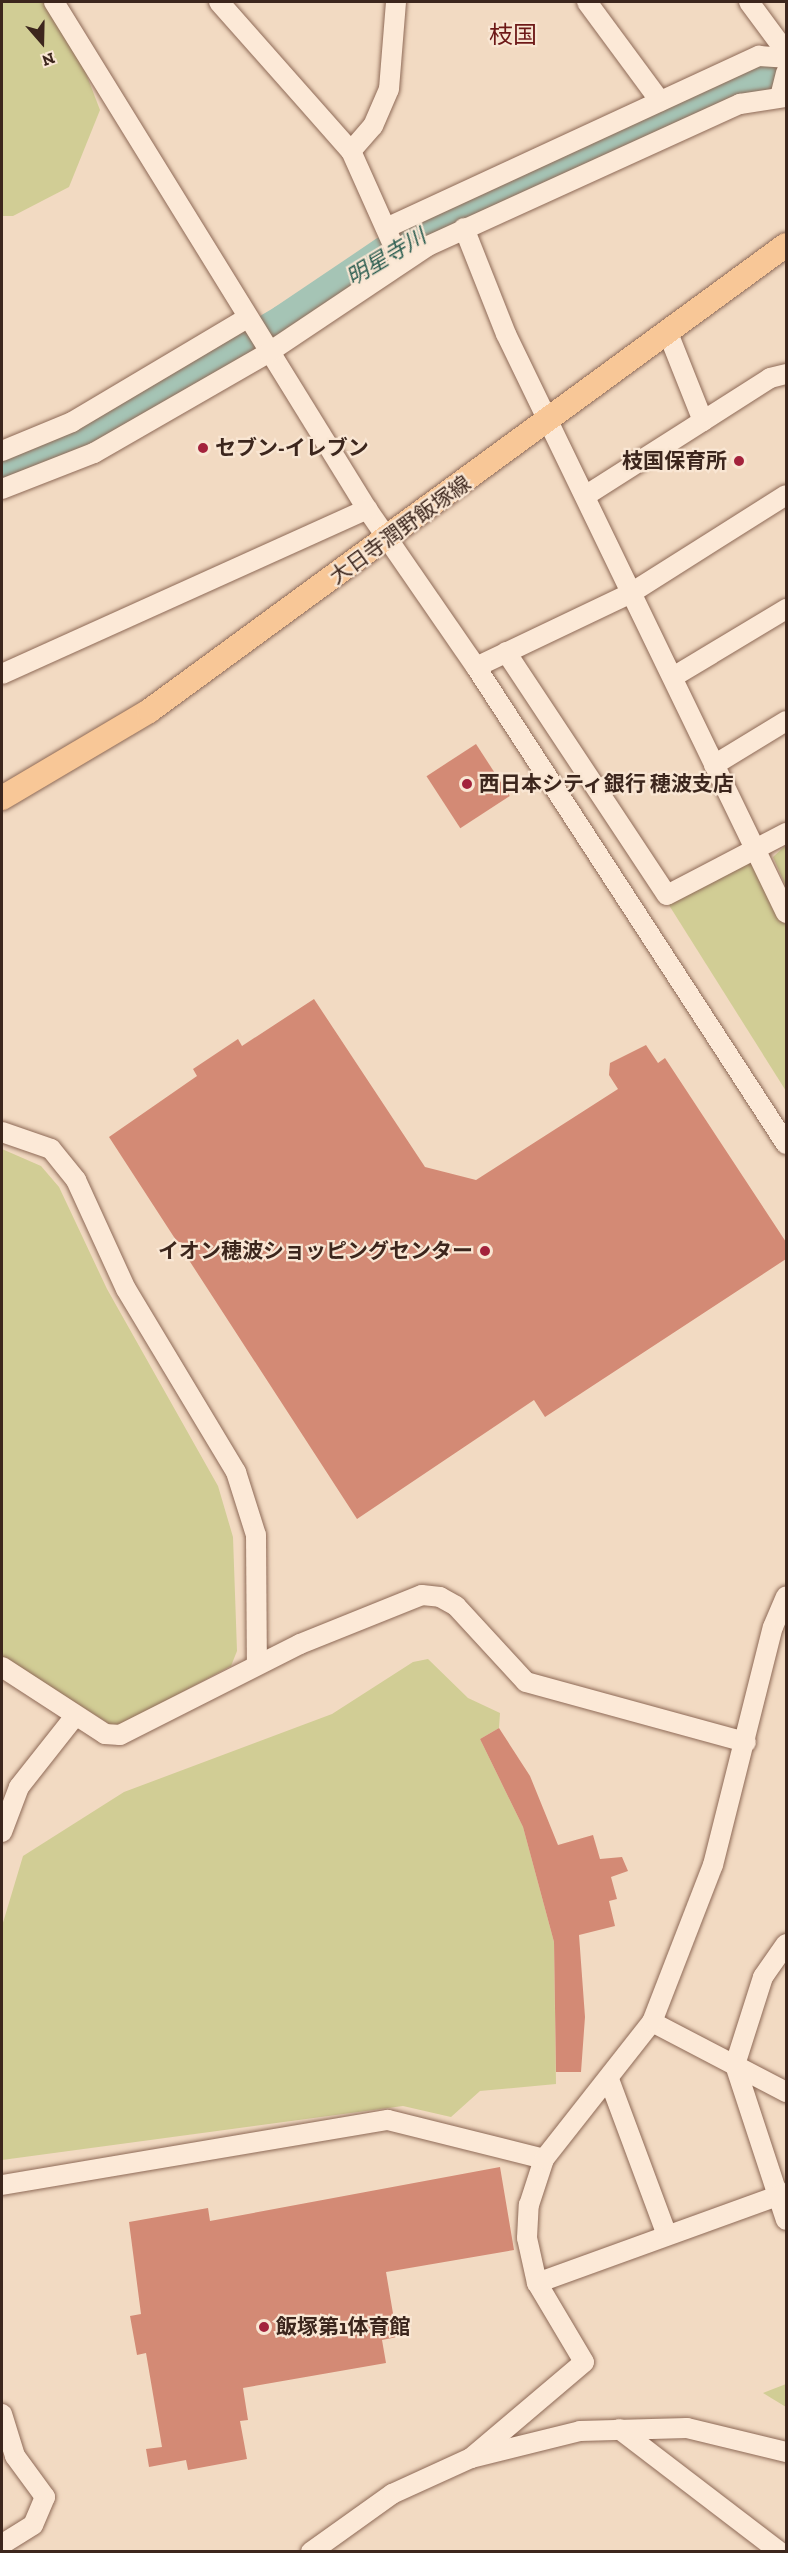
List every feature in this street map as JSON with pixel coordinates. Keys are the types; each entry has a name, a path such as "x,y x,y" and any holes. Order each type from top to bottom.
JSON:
{"main road":[{"name":"大日寺潤野飯塚線","path":"2,798 148,711 549,422 786,244"}],"street":[{"path":"54,2 258,336 367,509 476,667 786,1144"},
{"path":"219,2 351,151 393,245"},
{"path":"351,151 373,126 389,89 396,2"},
{"path":"587,2 660,101"},
{"path":"749,2 786,52"},
{"path":"2,489 94,453 258,336 393,245 660,101 759,56 786,58"},
{"path":"393,245 464,228 740,104 783,97 786,73"},
{"path":"464,228 549,422 786,913"},
{"path":"668,333 703,421"},
{"path":"2,451 72,423 258,336"},
{"path":"585,495 770,378 786,374"},
{"path":"476,667 631,593 786,495"},
{"path":"2,674 367,509"},
{"path":"673,677 786,609"},
{"path":"506,652 667,895 786,833"},
{"path":"714,765 786,721"},
{"path":"2,1132 51,1149 76,1180 126,1289 236,1472 256,1535 257,1663"},
{"path":"2,1667 105,1734 120,1735 257,1663 422,1595 440,1597 456,1606 526,1682 746,1742"},
{"path":"471,2458 584,2362 537,2283 527,2220 544,2159 610,2082 652,2022 713,1865 746,1742 773,1628 786,1597"},
{"path":"2,1832 20,1787 75,1716"},
{"path":"786,1944 763,1977 735,2065 782,2194 786,2220"},
{"path":"652,2022 786,2092"},
{"path":"610,2082 667,2235"},
{"path":"2,2185 388,2120 544,2159"},
{"path":"537,2283 782,2194"},
{"path":"2,2414 7,2440 42,2489 45,2506 33,2525 2,2544"},
{"path":"619,2429 780,2552"},
{"path":"311,2552 392,2494 471,2458 579,2431 619,2429 717,2432 786,2452"}],"shaded area":[{"path":"2,2 46,2 82,63 100,110 69,187 13,216 2,216"},
{"path":"786,845 786,887 773,857"},
{"path":"741,861 756,863 786,927 786,1091 667,902"},
{"path":"2,1149 41,1166 59,1187 107,1289 218,1486 233,1537 237,1651 231,1666 122,1724 111,1725 2,1656"},
{"path":"428,1659 468,1698 500,1713 499,1728 480,1739 523,1827 554,1942 556,2084 480,2091 451,2117 403,2106 2,2160 2,1926 23,1856 124,1792 332,1714 413,1662"},
{"path":"786,2384 786,2407 763,2393 768,2391"}],"building":[{"name":"西日本シティ銀行 穂波支店","path":"476,744 510,796 460,828 427,776"},
{"name":"イオン穂波ショッピングセンター","path":"314,999 425,1167 476,1180 618,1089 609,1075 610,1063 646,1045 658,1063 665,1058 786,1242 786,1259 545,1417 534,1400 357,1519 109,1137 197,1076 193,1069 238,1039 242,1046"},
{"path":"499,1728 530,1776 558,1845 593,1835 600,1859 622,1857 628,1871 611,1877 617,1899 609,1901 615,1926 579,1935 585,2017 581,2072 556,2072 554,1942 523,1827 480,1739"},
{"name":"飯塚第1体育館","path":"500,2167 514,2250 386,2272 397,2337 382,2340 386,2363 243,2388 248,2420 240,2421 247,2459 188,2470 186,2460 149,2467 146,2449 162,2447 146,2353 137,2355 130,2316 141,2314 129,2222 208,2208 210,2221"}],"waterway":[{"name":"明星寺川","path":"2,472 109,425 285,322 386,254 488,199 755,79 786,75"}],"place":[{"name":"セブン-イレブン","path":"203,448"},
{"name":"枝国保育所","path":"739,461"},
{"name":"西日本シティ銀行 穂波支店","path":"467,784"},
{"name":"イオン穂波ショッピングセンター","path":"485,1251"},
{"name":"飯塚第1体育館","path":"264,2327"}],"district":[{"name":"枝国","path":"513,35"}]}
